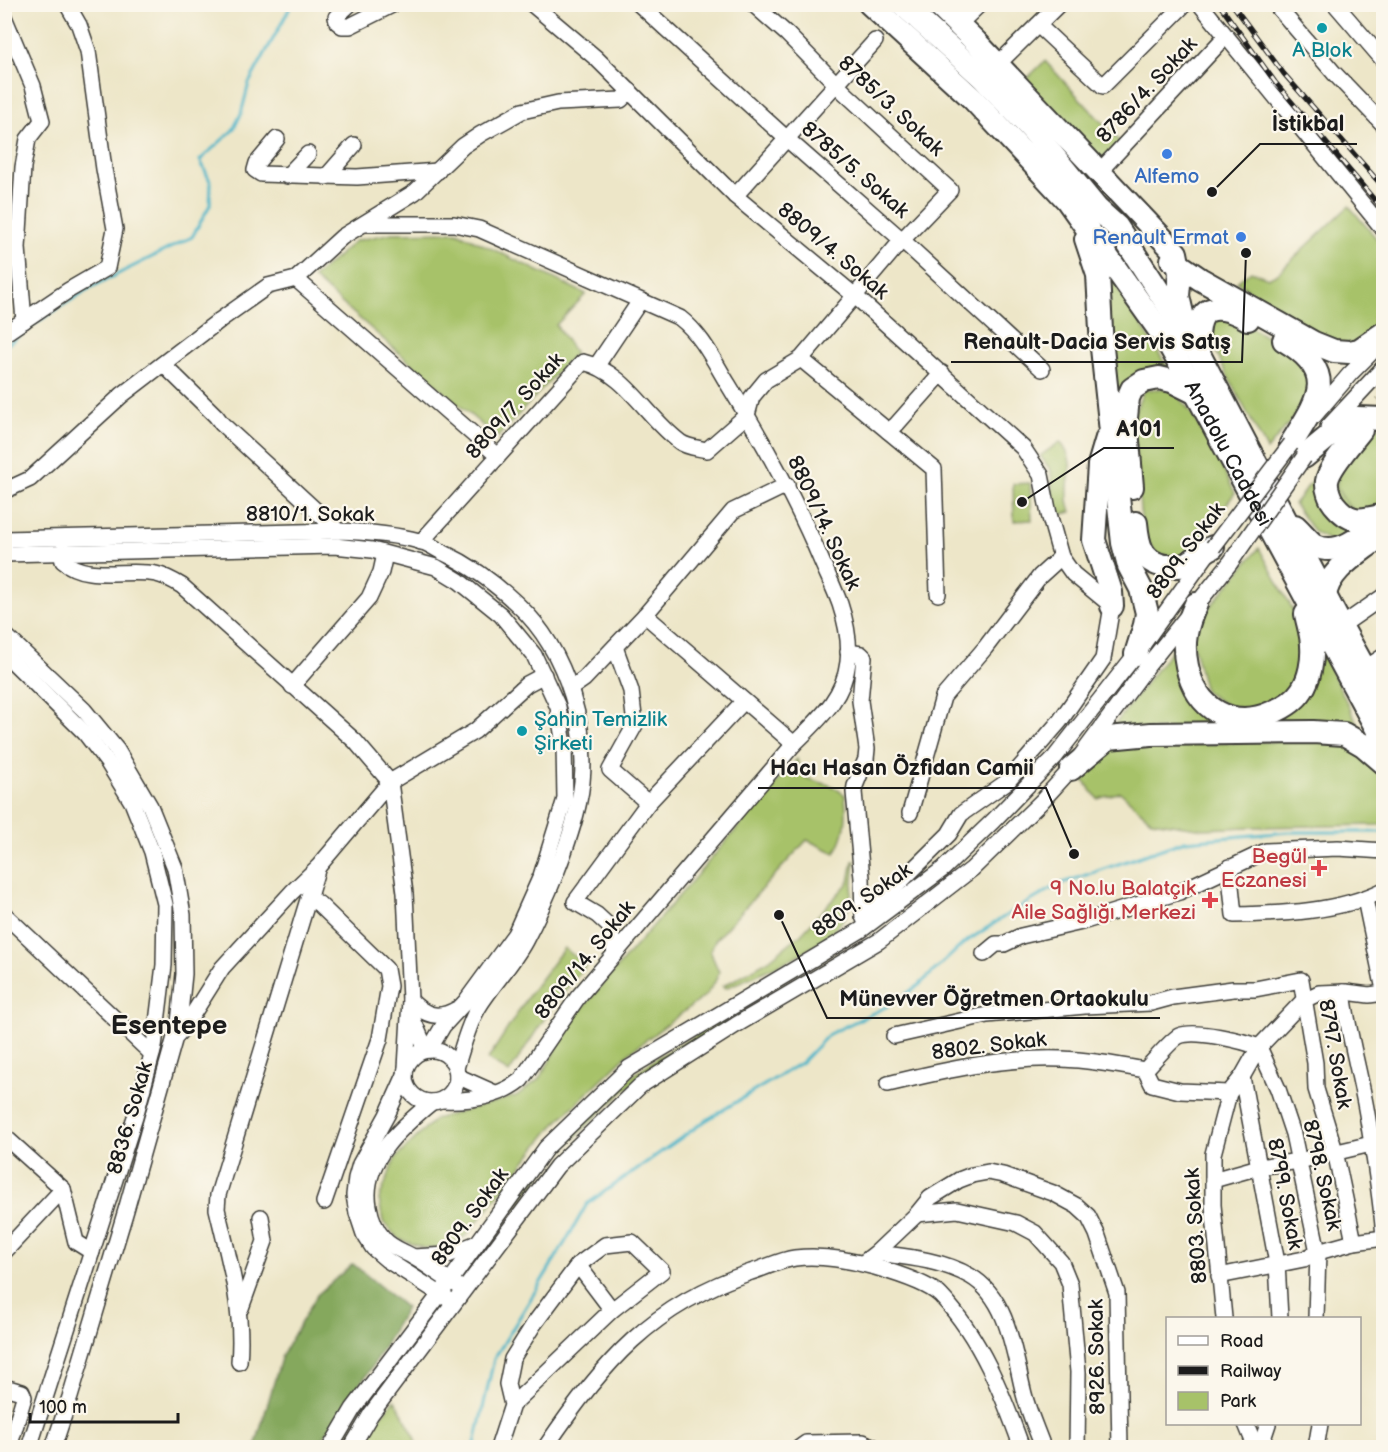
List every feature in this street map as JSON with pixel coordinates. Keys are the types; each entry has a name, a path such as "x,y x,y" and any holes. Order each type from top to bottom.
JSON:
{"highway":[{"name":"Anadolu Caddesi","path":"870,4 974,99 1067,200 1167,341 1383,742"},
{"name":"Anadolu Caddesi","path":"902,4 984,79 1033,131 1097,209 1117,227 1200,356 1383,704"},
{"path":"937,4 998,64 1098,173 1176,253 1180,273 1178,296 1186,333"},
{"path":"1067,200 1088,243 1098,275 1102,348 1123,543 1129,566 1141,589 1147,613 1136,654"},
{"path":"1117,227 1178,263 1200,279 1314,343 1334,351 1359,350 1383,333"},
{"path":"1200,356 1198,341 1201,318 1207,311 1224,308 1306,355 1315,366 1319,377 1319,390 1297,451"},
{"path":"1196,393 1172,381 1159,378 1143,381 1132,389 1128,398 1126,418 1137,532 1142,552 1149,560 1159,565 1184,565 1202,551 1213,547"},
{"path":"1297,451 1346,422 1357,418 1383,419"},
{"path":"1110,425 1099,465 1094,540 1112,592 1112,606"},
{"path":"1360,430 1332,470 1327,482 1330,500 1342,515 1354,520 1383,516"},
{"path":"1283,514 1316,546 1336,549 1357,539 1383,516"},
{"path":"1325,597 1326,588 1337,571 1383,534"},
{"path":"1196,604 1185,635 1184,649 1190,682 1197,694 1216,712 1234,718 1254,718 1284,708 1295,700 1307,681 1311,666 1312,645 1300,589"},
{"path":"1071,769 1108,738 1151,734 1313,732 1344,734 1370,750 1383,763"}],"street":[{"path":"4,334 69,290 107,268 116,229 104,169 88,51 79,25 67,4"},
{"path":"350,4 336,16 337,22 342,26 350,26 394,4"},
{"name":"8809/4. Sokak","path":"532,4 596,58 735,196 855,296 1023,448 1041,475 1061,557"},
{"name":"8785/5. Sokak","path":"639,4 1042,369"},
{"name":"8785/3. Sokak","path":"753,4 787,34 835,84 950,190 902,240"},
{"path":"958,25 980,4"},
{"path":"998,64 1059,4"},
{"path":"1038,25 1103,86 1185,4"},
{"path":"1200,4 1383,230"},
{"path":"1275,4 1334,73 1383,125"},
{"path":"1335,4 1383,61"},
{"path":"4,17 33,86 42,121 28,140 20,209 19,267 24,321"},
{"name":"8786/4. Sokak","path":"1098,173 1226,36"},
{"path":"735,196 875,41"},
{"path":"4,491 30,479 122,395 163,364 268,286 296,279 342,237 415,192 464,146 495,125 522,111 558,103 621,100 630,92"},
{"path":"278,139 257,163 255,170 261,174 357,177 438,171"},
{"path":"326,177 354,146"},
{"path":"287,176 308,154"},
{"name":"8809/14. Sokak","path":"366,224 454,224 479,229 680,318 689,325 701,339 747,416 807,525 840,605 848,652 842,687 825,713 794,744 578,997 521,1080 511,1088 495,1093 461,1101 437,1101"},
{"path":"747,416 752,397 766,380 801,359 902,240"},
{"path":"296,279 498,456"},
{"path":"597,365 640,301"},
{"name":"8809. Sokak","path":"351,1448 371,1414 558,1166 640,1086 736,1025 879,941 972,869 1041,802 1071,769 1196,604 1230,563 1297,451 1350,374 1383,341"},
{"path":"801,359 934,469 938,594"},
{"name":"8809/7. Sokak","path":"422,542 583,362 597,365 618,380 681,444 707,450 747,416"},
{"path":"163,364 222,424 338,531"},
{"name":"8809. Sokak","path":"330,1448 353,1409 450,1281 546,1148 629,1068 865,921 943,869 1055,756 1136,654 1213,547 1297,451 1337,416 1383,367"},
{"path":"888,431 942,373"},
{"path":"571,688 584,679 645,615 733,511 786,486"},
{"name":"8810/1. Sokak","path":"4,539 373,532 422,542 470,566 498,586 526,612 557,658 571,688 580,738 582,767 579,801 546,897 524,943 477,1011 457,1072"},
{"name":"8810/1. Sokak","path":"4,554 334,546 372,550 436,567 459,580 501,615 534,655 558,707 564,745 565,799 541,876 515,934 428,1050"},
{"path":"61,552 63,561 76,571 159,574 182,586 355,741 390,782 405,893 410,1006 405,1072 408,1089 412,1095 418,1099 437,1101"},
{"path":"292,686 369,598 381,572 386,554"},
{"path":"865,921 884,898 949,834 961,814 1008,781 1060,721 1103,659 1112,606 1073,574 1061,557 1040,576 986,648 943,697 910,813"},
{"path":"1341,626 1383,596"},
{"path":"645,615 794,744"},
{"name":"8836. Sokak","path":"4,634 84,710 117,750 150,806 175,868 183,915 184,974 179,1023 126,1210 53,1448"},
{"path":"615,647 631,691 635,725 610,770 648,803"},
{"path":"848,652 861,654 864,657 860,701 867,749 866,759 854,792 865,921 879,941"},
{"path":"4,653 85,733 108,763 132,802 152,852 165,904 164,965 152,1054 29,1448"},
{"path":"1364,669 1383,656"},
{"path":"175,1037 186,1025 222,968 318,867 390,782 475,731 527,684 544,675"},
{"path":"615,954 610,927 597,915 575,902 648,803 744,701"},
{"path":"984,954 996,944 1004,944 1021,936 1082,921 1179,892 1266,850 1338,848 1383,851"},
{"path":"239,1362 241,1341 237,1293 217,1209 218,1195 318,867"},
{"path":"1229,867 1234,915 1293,911 1365,899 1383,890"},
{"path":"309,897 386,969 389,986 380,1039 324,1202"},
{"path":"1299,1005 1319,993 1342,992 1369,995 1383,992 1379,944 1365,899"},
{"path":"4,914 152,1054"},
{"name":"8797. Sokak","path":"894,1036 987,1015 1085,1005 1151,1003 1173,997 1233,989 1255,989 1301,980 1299,1005 1315,1063 1316,1089 1335,1151 1354,1242"},
{"path":"1219,1276 1277,1263 1304,1260 1318,1252 1354,1242 1383,1238 1377,1142 1367,1113 1354,1058 1342,992"},
{"name":"8803. Sokak","path":"1224,1317 1219,1276 1213,1154 1229,1093 1242,1077 1259,1047 1299,1005"},
{"path":"410,1006 430,1015 441,1016 460,1008"},
{"path":"410,1006 428,1050"},
{"path":"1229,1093 1180,1091 1152,1084 1145,1070 1179,1036 1240,1039 1259,1047"},
{"name":"8798. Sokak","path":"1259,1047 1278,1089 1299,1161 1318,1252 1316,1317"},
{"path":"454,1303 387,1260 373,1248 364,1234 354,1195 360,1164 387,1115 405,1072 416,1054 428,1050 443,1053 453,1062 457,1072 452,1092 437,1101 390,1141 371,1172 367,1197 371,1218 377,1231 396,1250 413,1257 464,1290"},
{"name":"8802. Sokak","path":"888,1084 1013,1060 1063,1059 1145,1070"},
{"path":"457,1072 495,1093"},
{"name":"8799. Sokak","path":"1242,1077 1277,1263 1280,1317"},
{"path":"4,1136 63,1189 76,1242 92,1252"},
{"path":"1213,1179 1377,1142"},
{"name":"8926. Sokak","path":"863,1263 876,1253 930,1198 959,1180 988,1172 1053,1193 1077,1206 1088,1216 1098,1234 1118,1293 1120,1448"},
{"path":"4,1252 63,1189"},
{"path":"916,1214 957,1210 1016,1223 1035,1233 1061,1262 1070,1284 1078,1372 1077,1448"},
{"path":"239,1314 266,1241 261,1217"},
{"path":"498,1448 512,1405 612,1310 662,1271 632,1242 605,1245 578,1265 534,1324 512,1359 507,1384 512,1405"},
{"path":"413,1257 448,1255 477,1243"},
{"path":"876,1253 923,1259 969,1276 993,1298 1002,1315 1041,1442"},
{"path":"545,1448 599,1373 653,1322 686,1300 724,1281 794,1258 825,1258 863,1263 899,1274 940,1294 969,1331 1004,1398 1022,1448"},
{"path":"578,1265 612,1310"},
{"path":"414,1276 422,1294 423,1316"},
{"path":"4,1387 22,1392 24,1397 9,1448"},
{"path":"1246,1425 1258,1448"},
{"path":"1258,1448 1268,1425"},
{"path":"1317,1448 1320,1425"},
{"path":"799,1448 806,1443 863,1442 876,1448"}],"green space":[{"path":"1045,61 1120,142 1098,163 1022,83"},
{"path":"1349,206 1383,246 1383,320 1364,338 1350,344 1339,343 1309,329 1237,282 1251,271 1268,278 1278,273"},
{"path":"457,232 586,294 556,325 575,353 497,438 313,278 355,241 392,233"},
{"path":"1103,268 1132,309 1171,373 1118,403"},
{"path":"1234,317 1290,352 1311,375 1310,398 1267,450 1206,330 1210,321"},
{"path":"1172,388 1199,425 1235,493 1187,556 1158,555 1144,537 1140,510 1133,416 1144,390"},
{"path":"1383,426 1383,507 1355,512 1337,494 1337,475 1371,435 1365,430"},
{"path":"1060,442 1069,456 1068,498 1071,512 1054,516 1051,470 1040,456"},
{"path":"1324,466 1360,527 1333,543 1314,532 1294,504"},
{"path":"1030,483 1032,520 1014,521 1013,484"},
{"path":"1259,548 1298,619 1305,659 1291,691 1252,710 1226,705 1205,692 1192,639 1203,615"},
{"path":"1176,644 1191,695 1265,721 1322,652 1363,735 1112,728"},
{"path":"1337,740 1371,760 1383,776 1383,825 1203,829 1152,821 1120,792 1098,799 1080,776 1114,746"},
{"path":"797,759 801,774 806,778 832,786 845,795 845,825 842,839 835,853 807,840 716,939 710,951 719,972 706,995 630,1052 553,1126 466,1236 446,1247 423,1248 399,1239 383,1222 379,1199 395,1159 435,1119 516,1096 538,1080 553,1056 565,1028"},
{"path":"853,861 855,861 852,887 847,912 839,925 827,937 775,967 726,988 723,986 769,960 801,934 849,882"},
{"path":"564,948 586,965 554,1004 509,1073 488,1059 531,992"},
{"path":"724,1020 726,1024 647,1070 559,1153 500,1227 462,1281 459,1280 558,1147 628,1079 658,1057"},
{"path":"353,1264 406,1308 372,1367 317,1447 255,1447 282,1355 317,1295"},
{"path":"395,1400 416,1439 415,1447 360,1447 378,1419"}],"waterway":[{"path":"4,347 31,326 90,288 192,237 210,205 211,183 200,160 233,130 241,114 249,83 292,4"},
{"path":"474,1448 494,1359 587,1204 705,1121 802,1062 829,1034 892,1004 919,985 964,943 1060,884 1185,841 1288,832 1384,832"}],"tunnel":[{"path":"1361,430 1384,404"}],"railway":[{"path":"1219,4 1275,82 1384,211"},
{"path":"1232,4 1284,74 1384,188"}],"place":[{"name":"A Blok","path":"1322,28"},
{"name":"Alfemo","path":"1167,154"},
{"name":"İstikbal","path":"1212,192"},
{"name":"Renault Ermat","path":"1241,237"},
{"name":"Renault-Dacia Servis Satış","path":"1246,253"},
{"name":"A101","path":"1022,502"},
{"name":"Şahin Temizlik Şirketi","path":"522,731"},
{"name":"Hacı Hasan Özfidan Camii","path":"1074,854"},
{"name":"Begül Eczanesi","path":"1319,868"},
{"name":"9 No.lu Balatçık Aile Sağlığı Merkezi","path":"1210,900"},
{"name":"Münevver Öğretmen Ortaokulu","path":"779,915"}],"district":[{"name":"Esentepe","path":"169,1026"}]}
